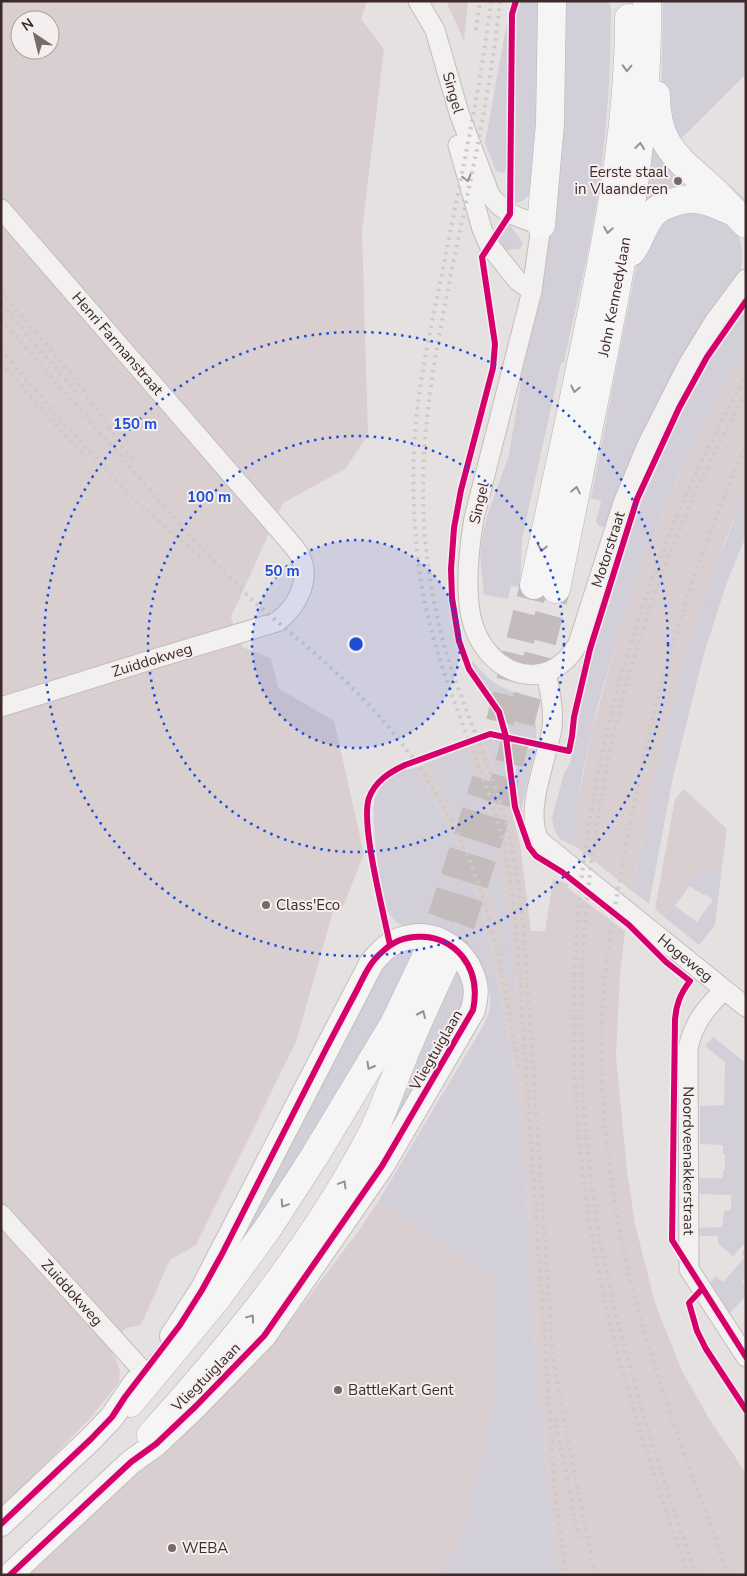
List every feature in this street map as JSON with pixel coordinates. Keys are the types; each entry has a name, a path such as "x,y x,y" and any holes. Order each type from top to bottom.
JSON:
{"highway":[{"path":"541,225 550,122 554,5"},
{"name":"John Kennedylaan","path":"630,6 647,57 643,121 632,202 622,263 545,587 622,140 630,6"},
{"path":"647,57 656,87 656,112 661,131 670,148 680,162 716,193 741,219"},
{"path":"622,263 636,246 653,214 665,206 682,199 698,199 714,203 741,219"},
{"path":"121,1410 211,1306 268,1228 319,1150 394,1024 435,960 402,1058 373,1132 342,1187 295,1258 248,1321 154,1439"}],"main road":[{"name":"Vliegtuiglaan","path":"1,1524 121,1410 125,1397 180,1325 202,1290 372,962 390,945 402,939 416,936 435,938 451,946 463,957 475,985 476,997 467,1023 382,1166 264,1336 196,1406 154,1439 10,1575"}],"street":[{"name":"Singel","path":"421,7 435,30 458,113 490,195 498,206 510,214 541,225 532,291 474,518 470,543 469,600 471,617 478,635 486,650 497,662 517,672 530,675 546,674"},
{"name":"Singel","path":"421,7 482,229 489,246 500,261 517,280 532,291"},
{"name":"Henri Farmanstraat","path":"1,209 288,540 300,557 304,570 302,587 296,602"},
{"name":"Motorstraat","path":"546,674 571,656 578,644 624,503 647,445 686,368 714,322 746,279"},
{"name":"Zuiddokweg","path":"1,707 267,626 285,616 296,602"},
{"name":"Hogeweg","path":"546,674 550,692 552,725 535,800 534,829 540,841 746,1007"},
{"name":"Noordveenakkerstraat","path":"724,990 700,1017 691,1034 688,1050 689,1269 746,1357"},
{"name":"Zuiddokweg","path":"1,1214 144,1372"}],"shaded area":[{"path":"1,1 367,1 361,19 384,49 362,231 368,435 345,469 283,503 231,617 242,647 271,658 278,688 334,721 364,854 343,907 336,901 296,1042 196,1245 170,1260 141,1325 126,1328 108,1346 116,1359 120,1372 119,1382 92,1416 1,1507"},
{"path":"446,1 468,1 464,41"},
{"path":"520,1 544,1 532,191 523,200 515,203 515,13"},
{"path":"566,1 609,1 611,9 610,54 604,143 596,209 588,253 522,538 520,587 511,586 508,599 484,595 480,555 487,516 509,455 555,172 563,9"},
{"path":"663,1 746,1 746,74 680,140 746,200 746,213 685,158 661,109"},
{"path":"507,22 508,169 503,173 496,171 485,143"},
{"path":"652,136 701,190 642,210"},
{"path":"691,204 724,221 737,233 741,243 741,270 667,387 649,420 613,505 609,522 603,527 599,526 596,522 601,501 591,498 638,258 654,221"},
{"path":"509,224 523,243 520,249 504,250 495,242"},
{"path":"746,307 746,350 722,390 679,476 650,543 618,635 597,708 582,776 576,817 577,834 575,846 561,840 554,829 552,818 564,773 570,764 577,733 577,719 593,650 642,499 659,455 681,410 709,361"},
{"path":"746,350 746,493 726,538 682,671 659,757 632,891 575,846 579,796 592,731 618,635 650,543 689,454 722,390"},
{"path":"746,493 746,536 727,582 703,657 673,777 649,904 632,891 659,757 696,623 732,525"},
{"path":"473,661 483,672 502,687 515,693 517,691 531,707 536,726 536,741 511,734 502,710 473,669 471,663"},
{"path":"491,738 502,742 511,803 506,797 484,740"},
{"path":"484,740 509,801 520,844 531,931 545,931 553,879 568,884 568,888 625,931 620,975 616,1056 627,1171 635,1224 655,1303 682,1371 710,1420 746,1473 746,1575 560,1575 555,1550 541,1417 533,1322 522,1127 510,1045 486,922 471,875 433,797 415,768"},
{"path":"514,745 535,750 522,805 522,817 518,800"},
{"path":"466,747 483,805 482,814 492,846 498,849 498,865 505,906 509,907 516,1000 512,1001 505,965 502,963 496,939 502,936 493,899 443,793 431,776 439,770 429,768 426,764"},
{"path":"415,768 433,797 471,875 486,922 510,1045 522,1127 533,1322 541,1417 555,1550 560,1575 438,1575 463,1534 494,1405 494,1277 378,1202 482,1028 490,1007 490,994 487,981 476,957 457,937 446,930 434,926 408,926 398,923 386,907 376,850 374,803 376,795 390,778 400,771"},
{"path":"684,789 727,829 721,874 715,874 709,866 705,865 693,877 663,916 655,909 675,799"},
{"path":"705,865 709,866 716,874 721,874 715,925 699,945 663,916 693,877","holes":["689,886 713,900 697,922 675,906"]},
{"path":"410,941 451,954 470,1000 352,1200 423,1044 351,1078 314,1138 210,1288 369,978"},
{"path":"713,1037 746,1063 746,1247 743,1245 733,1256 718,1244 718,1236 699,1236 699,1228 722,1227 724,1211 731,1210 731,1195 699,1194 699,1178 723,1178 723,1170 725,1169 723,1145 700,1144 700,1106 724,1105 725,1062 705,1046"},
{"path":"378,1202 494,1277 494,1405 463,1534 438,1575 25,1575 222,1394 282,1332 357,1233"},
{"path":"746,1248 746,1278 742,1282 746,1285 746,1296 729,1314 709,1284 716,1276 723,1282 744,1258 742,1252"}],"tunnel":[{"path":"500,722 534,585"},
{"path":"445,963 461,923 490,835 556,589"},
{"path":"426,957 444,910 486,780"}],"railway":[{"path":"476,30 480,1"},
{"path":"491,1 471,126 420,386 414,448 414,512 418,560 429,622 447,682 496,815 512,894 516,926 555,1492 566,1575"},
{"path":"500,1 486,98 440,329 429,398 423,467 425,539 434,598 444,643 505,817 516,873 525,947 553,1357 595,1575"},
{"path":"1,292 70,372 134,463"},
{"path":"1,305 80,396"},
{"path":"1,319 203,550 255,603 319,657 364,700 395,735 423,772 447,813 475,875 494,938 519,1069"},
{"path":"1,350 126,490 203,559"},
{"path":"1,362 57,427 86,457"},
{"path":"688,1575 632,1405 599,1276 591,1232 577,1121 573,1011 579,900 595,790 619,683 653,577 695,475 746,376"},
{"path":"696,1575 628,1362 607,1276 599,1232 585,1124 581,1016 587,907 601,800 624,694 656,590 697,490 746,393"},
{"path":"728,1575 666,1400 627,1267 613,1195 606,1139 601,1056 603,1000 614,910 652,724 677,629 692,582 746,445"},
{"path":"555,1418 580,1543"}],"cycle path":[{"path":"516,1 512,14 510,214 482,257 495,344 493,368 461,490 454,528 451,569 452,598 459,641 469,669 499,712 506,737 515,807 529,847 536,856 562,872 629,925 666,962 690,981 679,1000 675,1020 672,1240 746,1357"},
{"path":"390,945 370,847 367,810 372,792 379,782 405,765 490,734 569,751 574,717 590,649 637,499 679,408 707,357 746,301"},
{"path":"1,1524 112,1417 180,1325 222,1254 327,1047 374,960 391,945 412,937 434,938 454,948 462,956 472,975 475,989 473,1010 382,1166 264,1336 156,1444 131,1462 10,1575"},
{"path":"702,1289 689,1303 697,1331 706,1349 746,1410"}],"place":[{"name":"Eerste staal in Vlaanderen","path":"678,181"},
{"name":"Class'Eco","path":"266,905"},
{"name":"BattleKart Gent","path":"338,1390"},
{"name":"WEBA","path":"172,1548"}]}
